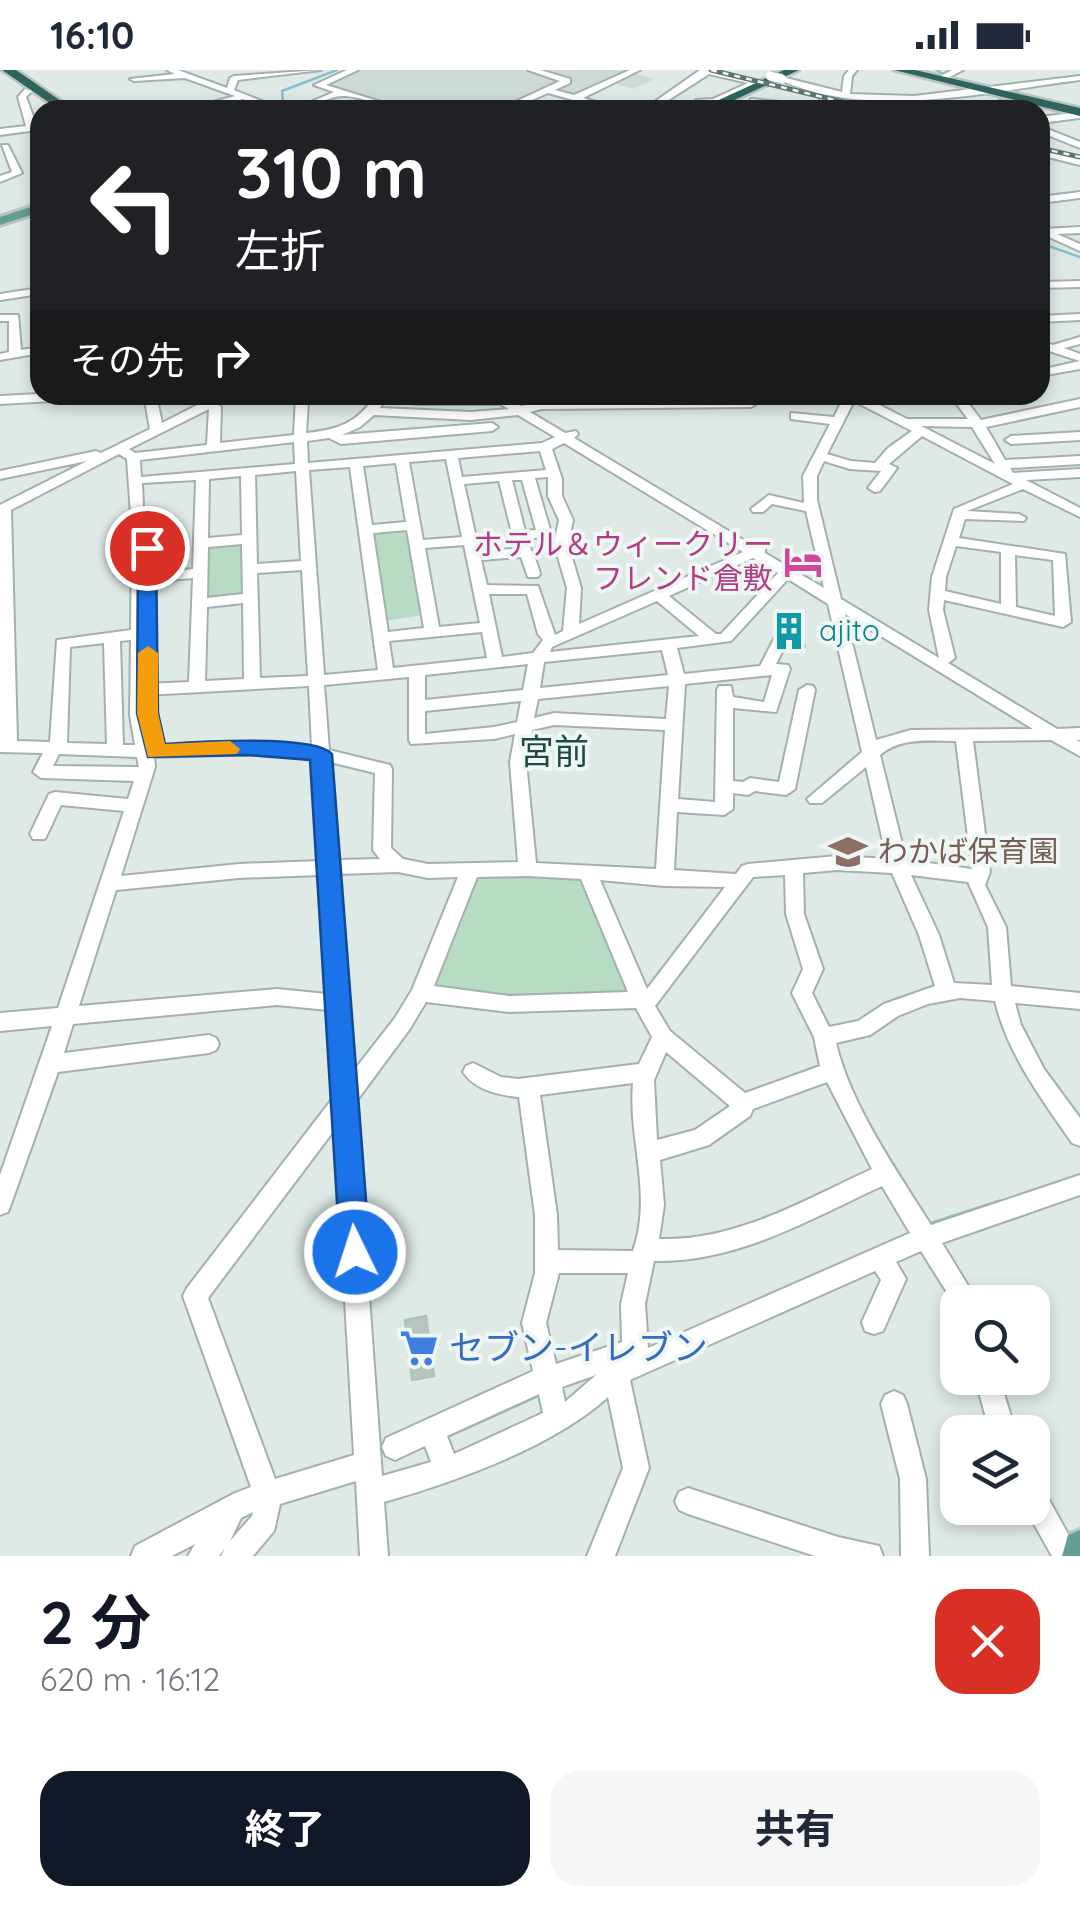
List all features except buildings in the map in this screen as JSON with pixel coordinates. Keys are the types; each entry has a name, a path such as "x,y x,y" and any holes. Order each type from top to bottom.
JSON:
{"highway":[{"path":"909,71 945,76 1026,100"},
{"path":"0,72 42,100"},
{"path":"17,72 55,100"},
{"path":"725,100 786,75"},
{"path":"1050,106 1080,114"}],"main road":[{"path":"0,221 30,211"},
{"path":"1078,1556 1080,1547"}],"street":[{"path":"221,70 222,88"},
{"path":"222,88 248,86 247,78 317,70"},
{"path":"354,70 318,83 369,100"},
{"path":"524,100 567,81 532,70"},
{"path":"575,98 636,70"},
{"path":"662,100 705,70 824,94"},
{"path":"745,70 764,81"},
{"path":"722,100 764,81 802,70"},
{"path":"840,100 853,70"},
{"path":"945,76 959,70"},
{"path":"1034,70 1052,82"},
{"path":"188,80 173,71 136,76 188,80 252,100"},
{"path":"272,74 278,100"},
{"path":"786,75 832,100"},
{"path":"815,78 832,100"},
{"path":"156,82 188,80"},
{"path":"886,100 1077,80"},
{"path":"736,100 764,81"},
{"path":"304,100 327,88"},
{"path":"547,90 582,100"},
{"path":"28,91 22,97 30,115"},
{"path":"159,100 161,92"},
{"path":"313,100 343,92"},
{"path":"230,100 243,97"},
{"path":"1050,118 1080,114"},
{"path":"0,132 30,131"},
{"path":"1050,133 1080,144"},
{"path":"0,178 16,173 2,148 30,134"},
{"path":"1050,151 1080,154"},
{"path":"1050,153 1080,162"},
{"path":"1050,155 1080,174"},
{"path":"1050,199 1080,195"},
{"path":"1050,232 1080,230"},
{"path":"1050,242 1073,248 1080,258"},
{"path":"0,284 30,288"},
{"path":"1050,285 1080,284"},
{"path":"0,297 30,292"},
{"path":"0,318 14,317 16,354"},
{"path":"1050,318 1080,317"},
{"path":"1050,348 1080,340"},
{"path":"1050,348 1079,359"},
{"path":"0,357 30,352"},
{"path":"1050,371 1079,359"},
{"path":"0,400 30,398"},
{"path":"1050,400 1079,429"},
{"path":"905,422 977,424 1080,402"},
{"path":"152,405 157,431"},
{"path":"203,405 157,431 129,454 3,510 4,746 151,752 248,748 321,754 384,769 382,850 398,864 428,872 528,869 737,881"},
{"path":"207,405 213,448"},
{"path":"302,405 308,565 374,1556"},
{"path":"0,475 129,454 332,434 351,428 376,405"},
{"path":"332,434 340,440 490,421 528,405"},
{"path":"531,405 569,436 1078,739"},
{"path":"846,405 810,476 813,509 898,866 929,935 947,992"},
{"path":"871,405 1006,467 1080,474"},
{"path":"889,405 889,414"},
{"path":"963,405 1006,467 1024,484 1080,513"},
{"path":"373,411 490,421"},
{"path":"795,416 837,421"},
{"path":"490,421 498,450"},
{"path":"1010,440 1079,429"},
{"path":"879,466 893,450 922,431"},
{"path":"144,480 546,446 569,436"},
{"path":"546,446 555,496 566,520 562,555 574,588 571,632"},
{"path":"129,454 144,480 146,578 143,690 138,710 151,752"},
{"path":"0,1204 70,1018 114,884 151,752 138,634 139,528 129,454"},
{"path":"451,454 496,663"},
{"path":"819,456 850,465 890,468 876,488"},
{"path":"402,459 432,632"},
{"path":"1006,467 1080,460"},
{"path":"356,463 386,673"},
{"path":"248,472 252,684"},
{"path":"457,481 553,473"},
{"path":"196,688 203,475"},
{"path":"520,536 544,533 527,475"},
{"path":"504,477 524,553"},
{"path":"947,658 936,610 959,515 966,506 1024,484"},
{"path":"758,509 769,499 813,509"},
{"path":"959,515 1018,518"},
{"path":"366,530 414,525"},
{"path":"201,543 249,539"},
{"path":"417,545 470,540"},
{"path":"938,594 1063,622 1060,557 952,541"},
{"path":"1008,549 1010,611"},
{"path":"528,869 518,762 536,658 552,640 759,550"},
{"path":"473,556 524,553 530,556 533,574"},
{"path":"249,570 308,565"},
{"path":"143,690 316,681 713,640 734,633 790,569"},
{"path":"146,578 200,573"},
{"path":"480,590 533,588 546,634 552,640"},
{"path":"834,595 1055,734"},
{"path":"660,596 713,640"},
{"path":"199,603 250,598"},
{"path":"383,638 486,627"},
{"path":"138,634 62,643 56,748 41,772 144,775"},
{"path":"112,637 115,750"},
{"path":"766,670 778,642 796,646"},
{"path":"664,879 677,678 668,645"},
{"path":"417,706 782,669 770,708 725,701"},
{"path":"417,672 417,740 524,727 554,719 674,725"},
{"path":"669,805 724,809 726,672"},
{"path":"724,786 748,789 750,784 786,789 807,690"},
{"path":"114,713 138,710"},
{"path":"816,799 886,741 912,736 1055,734 1078,739"},
{"path":"964,736 979,877 976,885 997,927 1002,992 1010,1026 1037,1075 1080,1136"},
{"path":"38,834 55,798 134,806"},
{"path":"421,993 509,1004 651,998 748,871 837,863 979,877"},
{"path":"114,884 239,872 398,864"},
{"path":"794,867 795,914 813,970 802,993 824,1037 832,1070 886,1173 955,1285"},
{"path":"234,1556 264,1522 268,1496 195,1296 421,993 471,869"},
{"path":"588,874 642,1001 663,1038 742,1103"},
{"path":"824,1037 863,1029 891,1010 947,992 1002,992 1080,1001"},
{"path":"0,1022 277,997 338,1002"},
{"path":"601,1556 636,1468 633,1303 651,1230 653,1200 646,1072 663,1038"},
{"path":"54,1063 208,1044"},
{"path":"742,1103 832,1070"},
{"path":"474,1072 498,1086 528,1087 646,1072"},
{"path":"528,1087 546,1215 547,1261 534,1315 551,1396"},
{"path":"648,1153 702,1138 742,1109 742,1103"},
{"path":"547,1261 642,1256 757,1235 886,1173"},
{"path":"394,1446 437,1445 881,1259 921,1233 1080,1185"},
{"path":"874,1322 894,1279 881,1259"},
{"path":"370,1492 524,1387 551,1396 573,1412 633,1360"},
{"path":"894,1404 914,1479 914,1556"},
{"path":"145,1556 244,1502 369,1464"},
{"path":"688,1501 838,1554 869,1556"},
{"path":"202,1556 230,1511"},
{"path":"1050,1525 1067,1556"}],"shaded area":[{"path":"356,70 528,70 563,81 521,100 374,100 320,84"},
{"path":"535,70 634,70 631,72 654,79 633,89 610,82 575,97 552,89 572,80"}],"green space":[{"path":"409,529 424,615 383,621 371,535"},
{"path":"244,542 245,597 204,600 206,547"},
{"path":"575,875 586,881 632,995 509,999 431,991 477,877"}],"waterway":[{"path":"283,100 282,91 337,70"},
{"path":"936,70 956,81"},
{"path":"1050,246 1080,257"},
{"path":"134,447 156,435"},
{"path":"929,1225 1000,1202"},
{"path":"444,1437 540,1394"}],"railway":[{"path":"711,70 835,100"},
{"path":"1050,150 1080,157"}],"slow traffic":[{"path":"148,653 148,713 156,752 230,749"}],"place":[{"name":"ホテル＆ウィークリー フレンド倉敷","path":"803,562"},
{"name":"ajito","path":"789,631"},
{"name":"わかば保育園","path":"848,852"},
{"name":"セブン-イレブン","path":"419,1348"}],"district":[{"name":"宮前","path":"554,752"}],"route":[{"path":"147,548 148,713 156,752 266,748 321,754 355,1252"}]}
